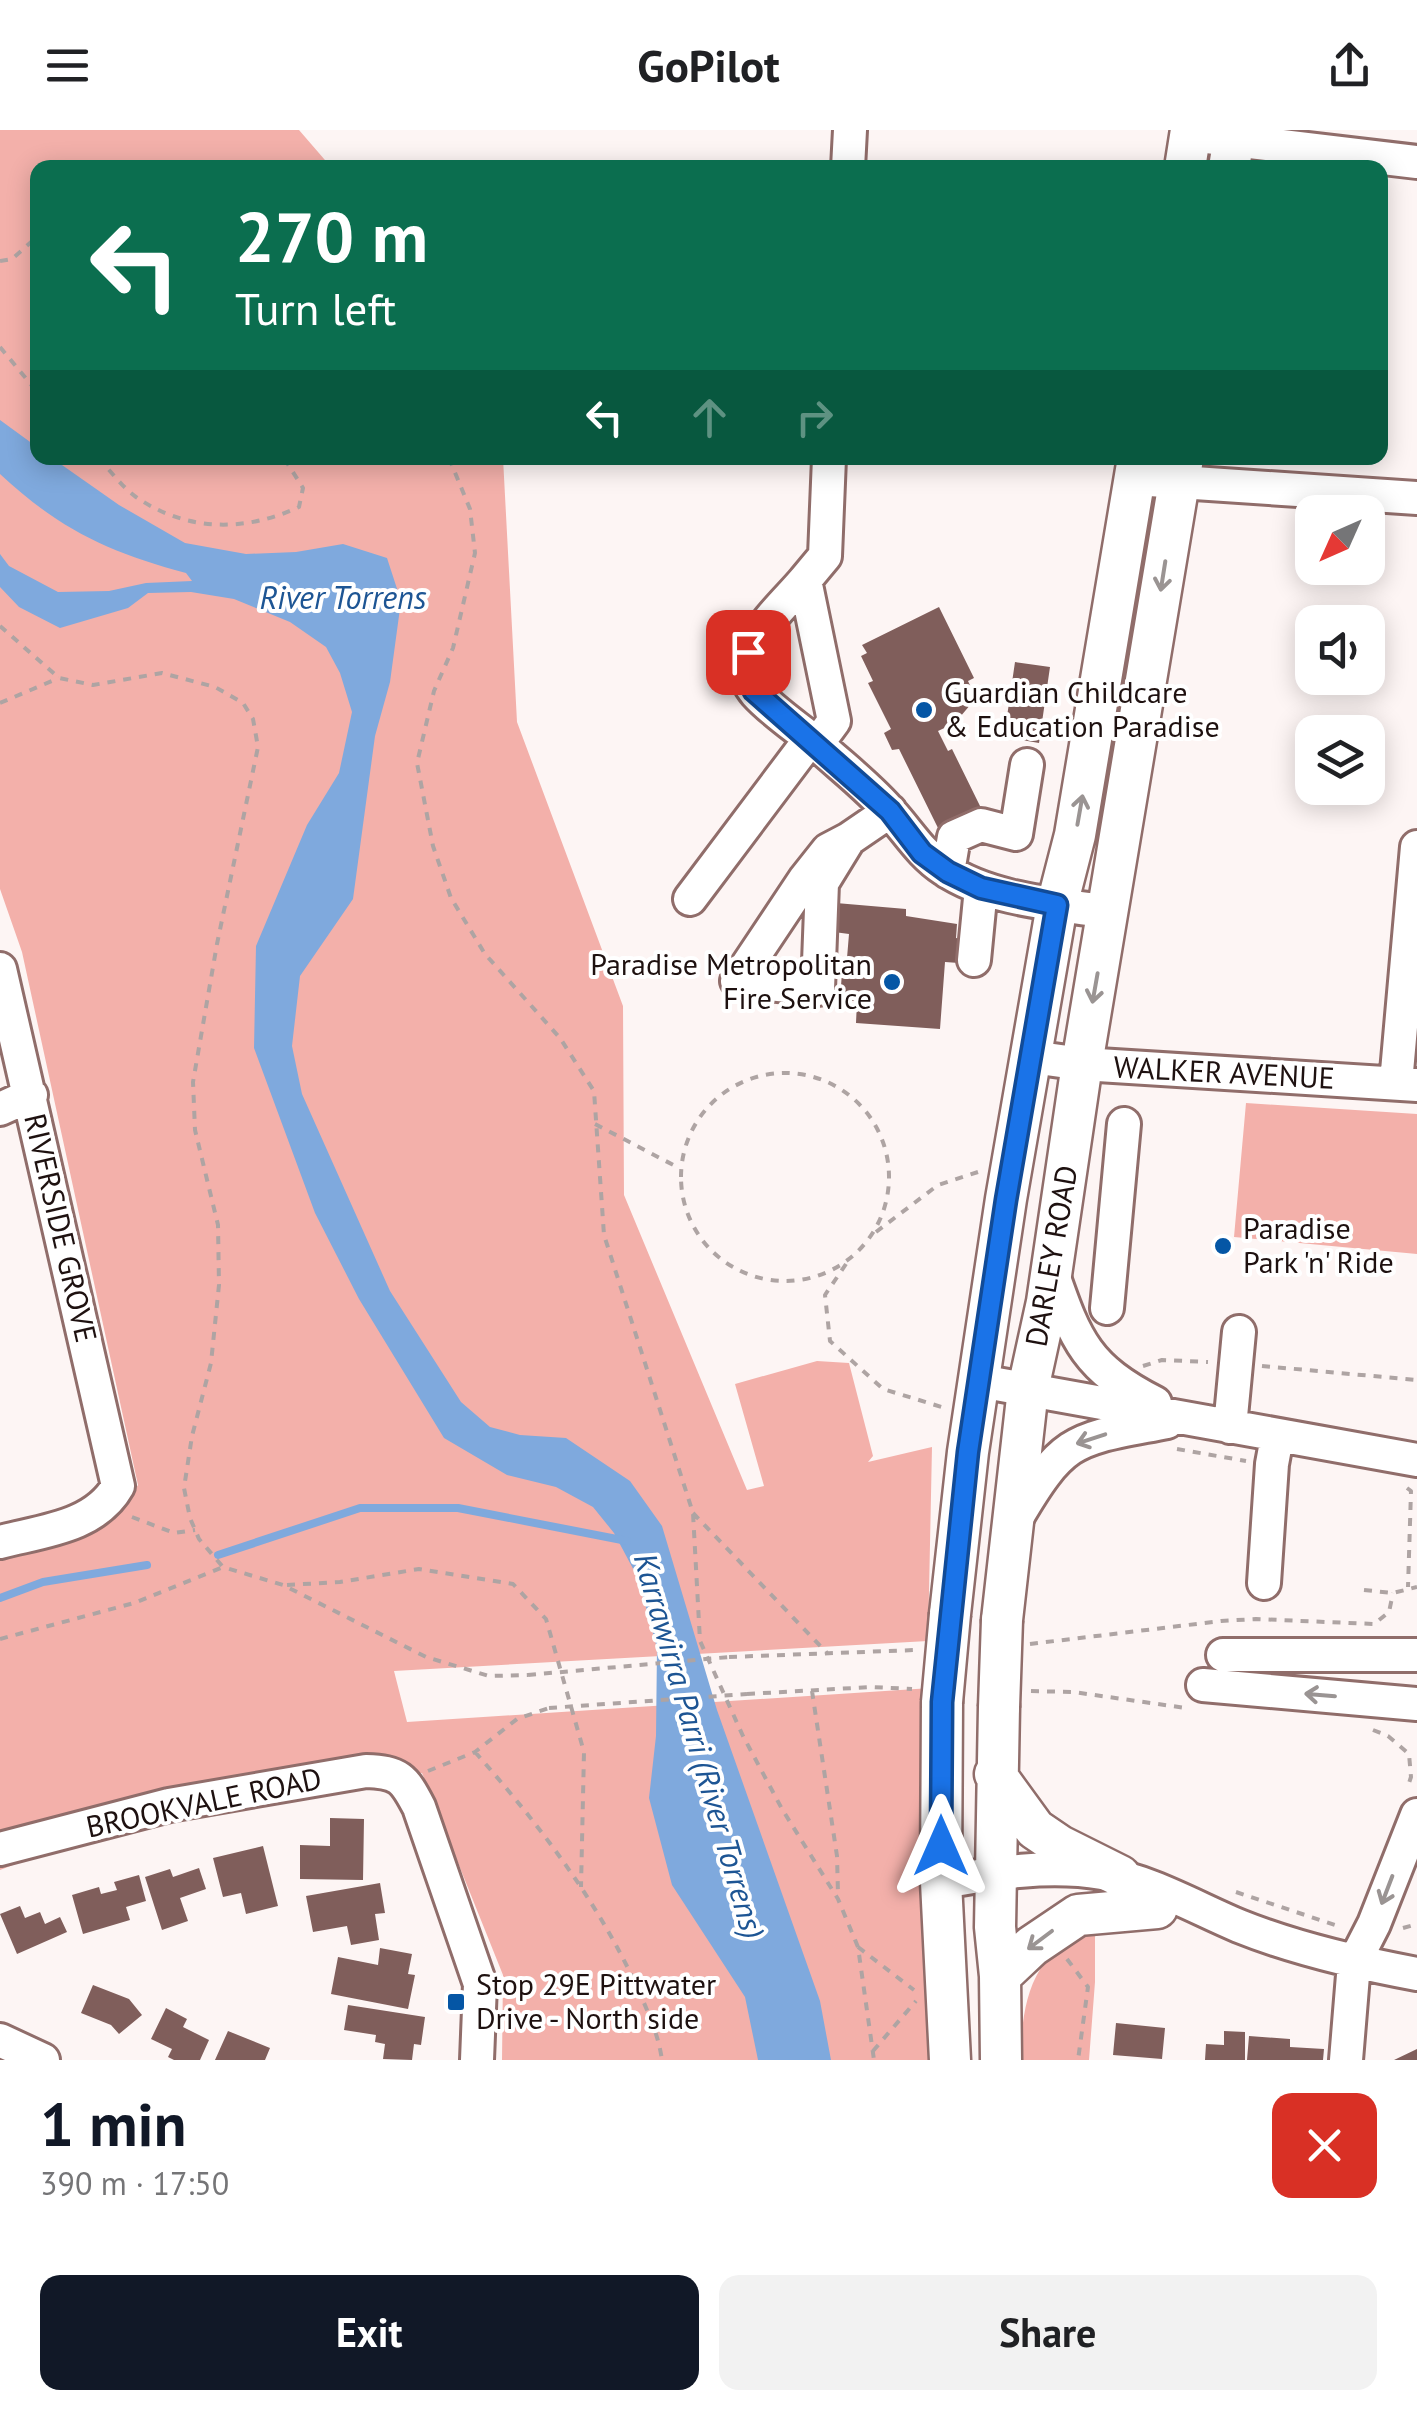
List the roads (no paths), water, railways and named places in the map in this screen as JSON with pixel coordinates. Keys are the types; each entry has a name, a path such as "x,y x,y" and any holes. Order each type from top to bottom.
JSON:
{"main road":[{"name":"DARLEY ROAD","path":"950,2060 934,1696 950,1614 1006,1200 1057,905 1076,835 1136,468"},
{"name":"DARLEY ROAD","path":"1002,2060 995,1927 995,1774 1014,1632 1012,1526 1028,1389 1052,1272 1082,1064 1181,468"},
{"path":"995,1774 1035,1829 1120,1876"},
{"path":"1000,1976 1032,1946 1078,1916 1157,1908"}],"street":[{"path":"848,160 850,130"},
{"path":"1189,144 1417,162"},
{"path":"829,465 825,556 748,652 745,671 754,691 890,811 922,853 948,872 981,888 1108,912"},
{"path":"1136,468 1181,468 1417,498"},
{"path":"690,899 834,721 805,580"},
{"path":"948,872 954,838 981,825 1016,834 1027,765"},
{"path":"849,839 822,883 818,989 737,981 828,850 890,811"},
{"path":"1407,1084 1417,846"},
{"path":"974,960 981,888"},
{"name":"RIVERSIDE GROVE","path":"0,970 30,1096 111,1497 81,1520 0,1542"},
{"name":"WALKER AVENUE","path":"1032,1058 1407,1084"},
{"path":"0,1108 30,1096"},
{"path":"1107,1308 1124,1124"},
{"path":"1052,1272 1073,1329 1092,1360 1180,1434"},
{"path":"1230,1426 1237,1348"},
{"path":"980,1381 1028,1389 1180,1434"},
{"path":"1012,1526 1046,1470 1072,1445 1103,1434 1180,1434 1230,1426 1275,1450 1411,1472"},
{"path":"1264,1582 1275,1450"},
{"path":"1224,1655 1417,1655"},
{"path":"1194,1696 1417,1704"},
{"name":"BROOKVALE ROAD","path":"0,1849 169,1805 366,1771 390,1772 406,1784 419,1807 480,1984 477,2060"},
{"path":"1346,2060 1354,1963 1374,1924 1416,1804"},
{"path":"941,1882 997,1880 1070,1869 1120,1876 1242,1927 1354,1963 1417,1974"},
{"path":"997,1880 1083,1890 1242,1927"},
{"path":"0,2040 43,2060"}],"water":[{"name":"River Torrens","path":"0,420 30,442 30,465 62,465 119,505 185,543 246,554 296,552 343,544 387,558 401,601 390,682 375,736 353,899 300,976 292,1046 302,1094 390,1291 461,1402 490,1427 520,1435 566,1438 630,1481 662,1526 717,1710 820,2001 831,2060 758,2060 745,1997 672,1885 649,1798 656,1736 657,1648 638,1578 614,1533 593,1507 556,1487 507,1475 444,1438 359,1299 315,1213 254,1048 256,946 307,825 339,773 352,712 340,673 326,647 290,622 234,599 191,592 148,593 128,608 60,628 19,607 0,587 0,554 9,566 58,592 109,591 146,583 192,581 186,573 108,547 64,524 0,474"}],"waterway":[{"path":"218,1555 360,1508 458,1508 627,1541"},
{"path":"0,1598 43,1582 147,1565"}],"place":[{"name":"Guardian Childcare & Education Paradise","path":"924,710"},
{"name":"Paradise Metropolitan Fire Service","path":"892,982"},
{"name":"Paradise Park 'n' Ride","path":"1223,1246"},
{"name":"Stop 29E Pittwater Drive - North side","path":"456,2002"}],"water label":[{"name":"Karrawirra Parri (River Torrens)","path":"699,1746"}]}
